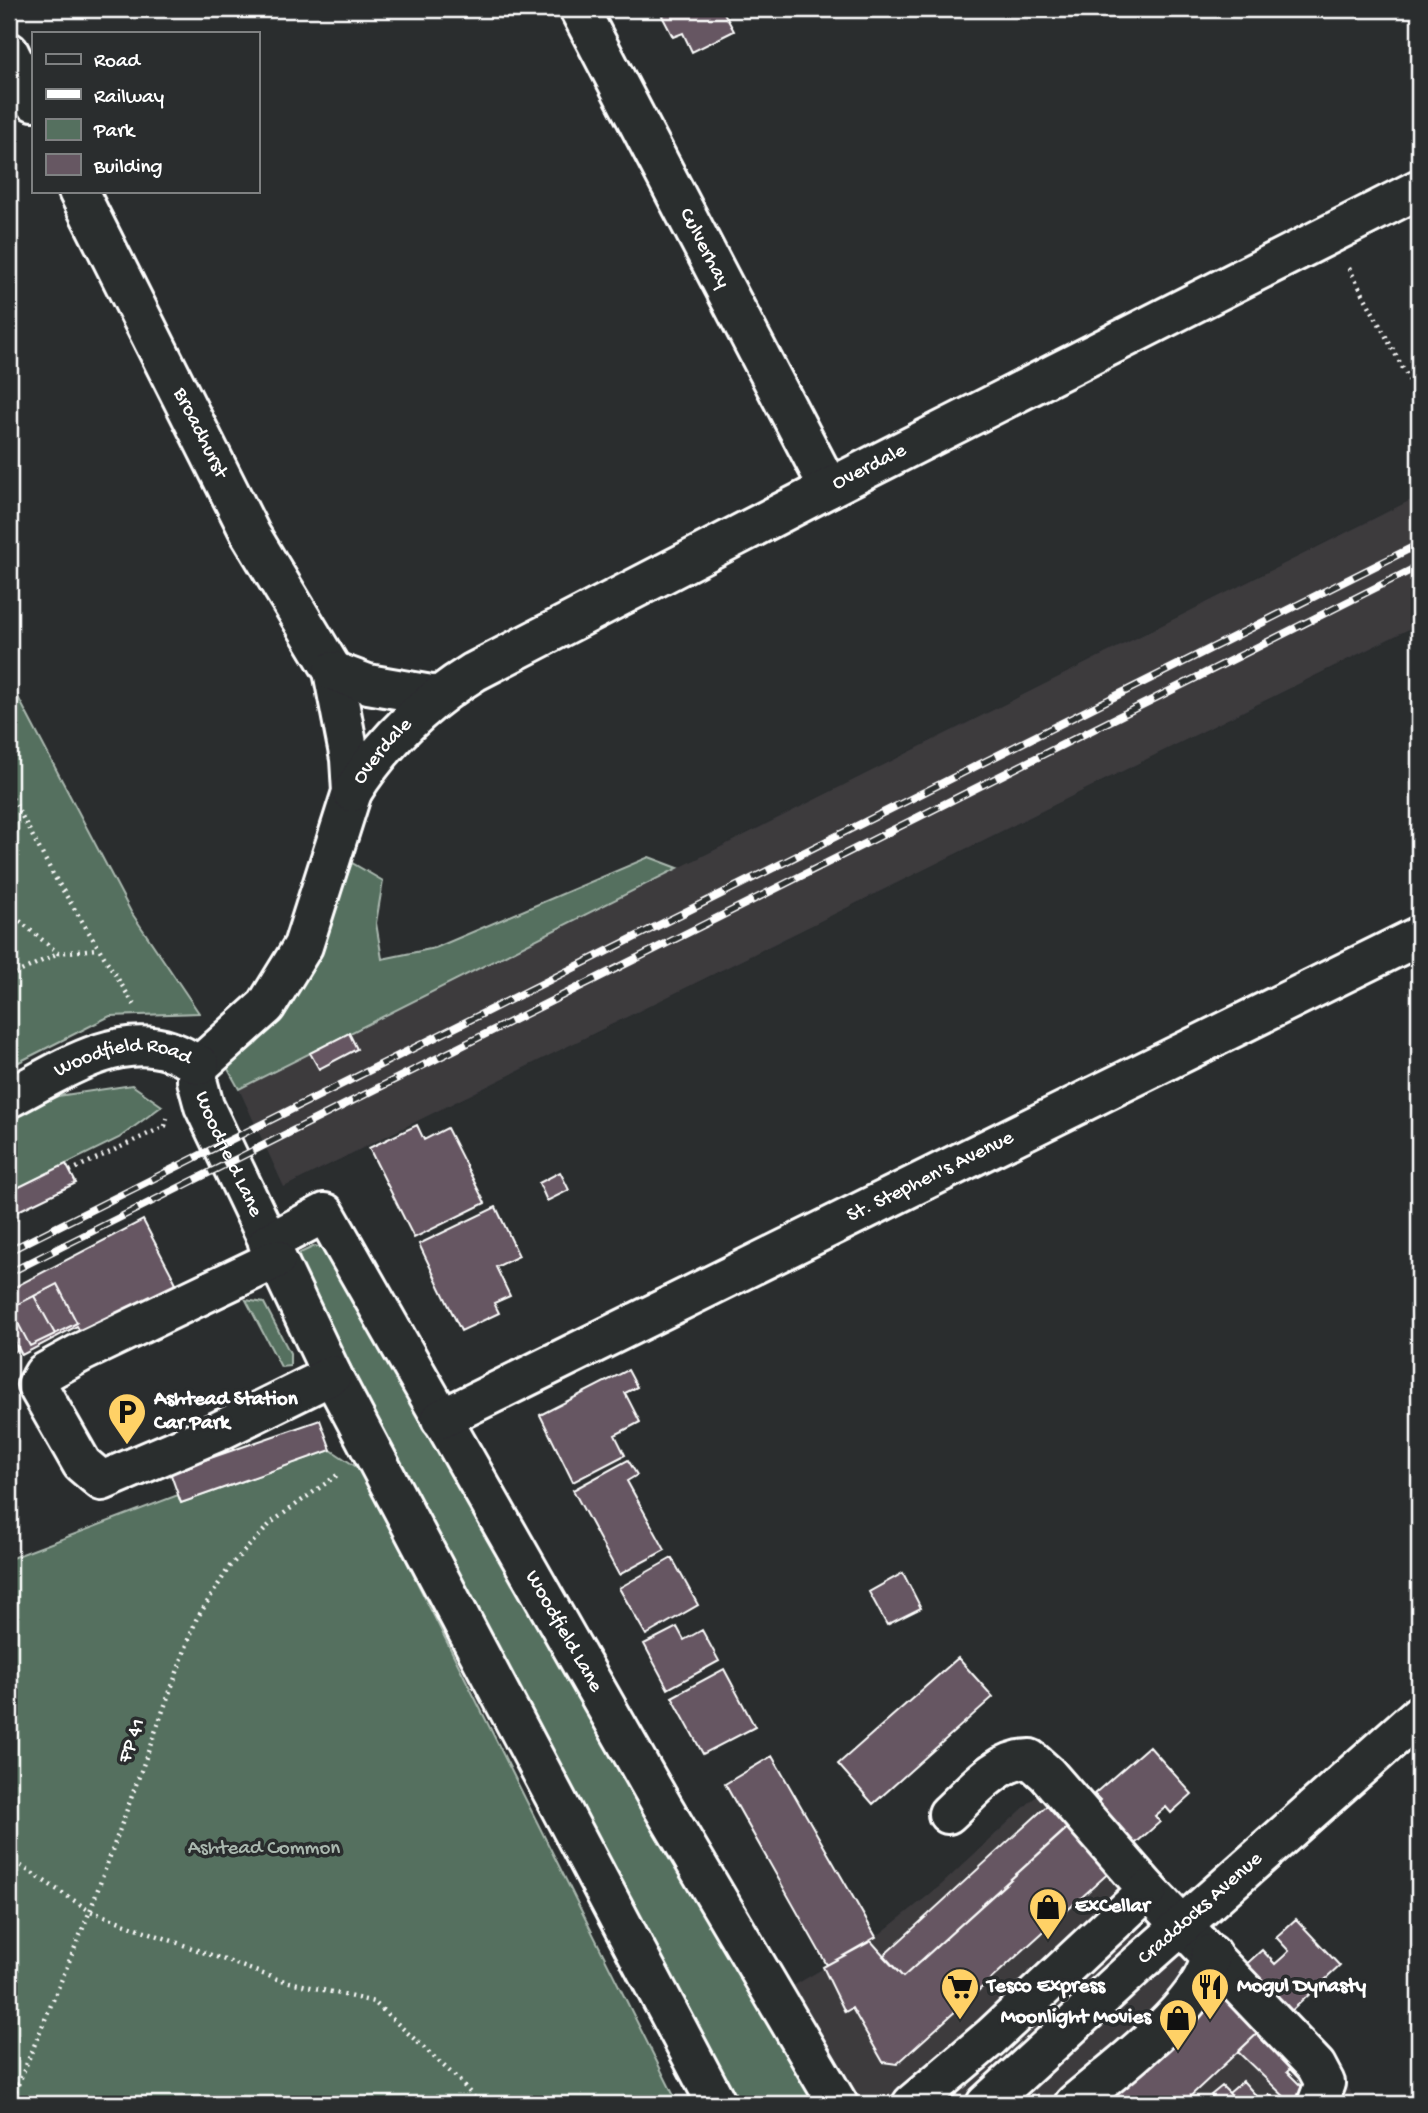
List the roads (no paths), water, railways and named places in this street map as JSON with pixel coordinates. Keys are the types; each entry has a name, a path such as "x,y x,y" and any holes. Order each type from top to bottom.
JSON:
{"street":[{"name":"Culverhay","path":"579,9 829,488"},
{"path":"9,52 32,99"},
{"name":"Overdale","path":"352,792 368,766 437,696 474,672 1419,188"},
{"name":"Broadhurst","path":"79,192 251,535 333,671 351,759 352,792 303,946 266,1006 198,1073"},
{"path":"333,671 368,684 437,696"},
{"name":"St. Stephen's Avenue","path":"441,1419 1419,936"},
{"name":"Woodfield Road","path":"9,1098 83,1060 120,1048 146,1046 170,1051 198,1073"},
{"name":"Woodfield Lane","path":"198,1073 204,1106 332,1375 717,2104"},
{"name":"Woodfield Lane","path":"272,1251 325,1213 441,1419 838,2104"},
{"path":"272,1251 44,1373 37,1385 82,1464 102,1481 215,1433 332,1375"},
{"name":"Craddocks Avenue","path":"986,2104 1419,1716"},
{"path":"948,1814 1003,1765 1018,1759 1030,1759 1047,1774 1148,1890 1316,2066 1325,2083 1317,2104"},
{"path":"912,2104 991,2037 1148,1890"},
{"path":"1074,2104 1171,2019 1196,1992 1209,1970 1211,1954"}],"railway":[{"path":"9,1251 1419,544"},
{"path":"9,1273 1419,566"}],"place":[{"name":"Ashtead Station Car Park","path":"127,1446"},
{"name":"ExCellar","path":"1048,1941"},
{"name":"Tesco Express","path":"960,2021"},
{"name":"Mogul Dynasty","path":"1210,2021"},
{"name":"Moonlight Movies","path":"1178,2052"}],"park label":[{"name":"Ashtead Common","path":"264,1849"}]}
